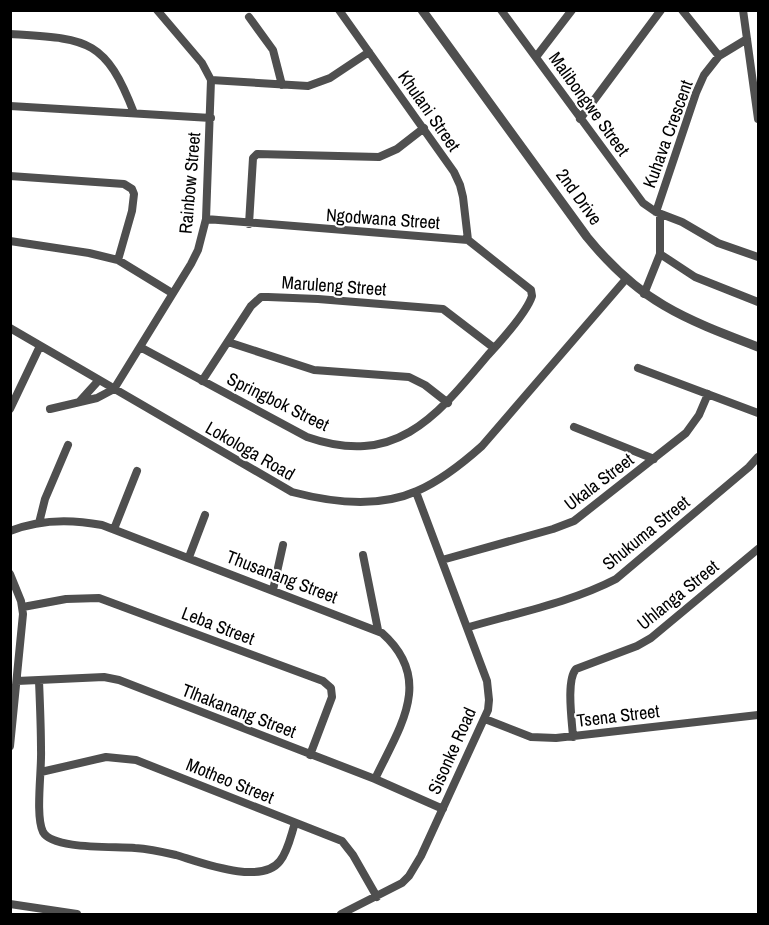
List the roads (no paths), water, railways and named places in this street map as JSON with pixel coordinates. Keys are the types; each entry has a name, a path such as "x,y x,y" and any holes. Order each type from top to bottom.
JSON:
{"street":[{"name":"Khulani Street","path":"339,10 424,128 460,185 468,240"},
{"name":"2nd Drive","path":"422,10 605,259 644,294 667,309 698,324 759,347"},
{"name":"Malibongwe Street","path":"501,10 643,203 658,213"},
{"path":"536,57 572,10"},
{"path":"580,119 661,10"},
{"path":"682,10 719,57 747,39"},
{"path":"743,10 759,119"},
{"path":"158,11 202,63 211,80 300,86 317,84 369,52"},
{"path":"249,17 273,50 282,85"},
{"path":"10,34 68,39 83,42 95,49 118,75 134,113"},
{"name":"Kuhava Crescent","path":"660,254 658,213 696,93 705,75 719,57"},
{"name":"Rainbow Street","path":"114,389 198,250 206,219 211,80"},
{"path":"10,106 211,118"},
{"path":"249,224 253,158 257,154 380,158 397,149 424,128"},
{"path":"10,176 129,186 132,189 134,200 118,260"},
{"path":"658,213 682,222 730,249 759,257"},
{"name":"Ngodwana Street","path":"206,219 468,240"},
{"name":"Springbok Street","path":"140,347 307,437 347,446 378,444 403,436 428,421 448,403 531,300 531,290 468,240"},
{"path":"10,241 89,253 118,260 172,293"},
{"path":"644,294 660,254 695,277 759,302"},
{"name":"Lokologa Road","path":"10,328 292,492 311,497 373,502 416,492 482,446 626,279"},
{"name":"Maruleng Street","path":"202,381 255,301 268,297 443,309 494,348"},
{"path":"228,342 315,370 409,377 425,385 448,403"},
{"path":"11,408 40,346"},
{"path":"638,368 759,413"},
{"path":"79,402 99,380"},
{"path":"50,409 97,398 114,389"},
{"name":"Ukala Street","path":"442,560 574,521 693,426 708,394"},
{"path":"574,427 654,459"},
{"path":"39,523 45,499 68,445"},
{"name":"Shukuma Street","path":"469,627 585,592 616,579 759,457"},
{"path":"114,529 137,471"},
{"name":"Sisonke Road","path":"341,915 393,890 409,876 421,856 485,719 489,700 488,681 416,492"},
{"path":"189,557 205,514"},
{"name":"Thusanang Street","path":"12,530 60,520 81,521 114,529 378,630 396,645 403,659 411,692 409,705 375,779"},
{"path":"273,590 283,544"},
{"name":"Uhlanga Street","path":"573,737 571,683 573,672 580,666 637,646 651,638 759,549"},
{"path":"363,555 378,630"},
{"path":"10,574 23,608 10,746"},
{"name":"Leba Street","path":"23,608 66,599 99,598 322,681 331,688 332,697 310,755"},
{"name":"Tlhakanang Street","path":"17,681 105,677 119,680 375,779 442,809"},
{"path":"39,681 40,803 42,827 47,837 62,843 140,848 176,855 215,867 252,872 270,869 281,861 295,823"},
{"name":"Tsena Street","path":"485,719 531,737 544,738 573,737 759,715"},
{"name":"Motheo Street","path":"41,771 106,757 136,760 342,841 353,855 377,897"},
{"path":"10,904 77,915"}]}
